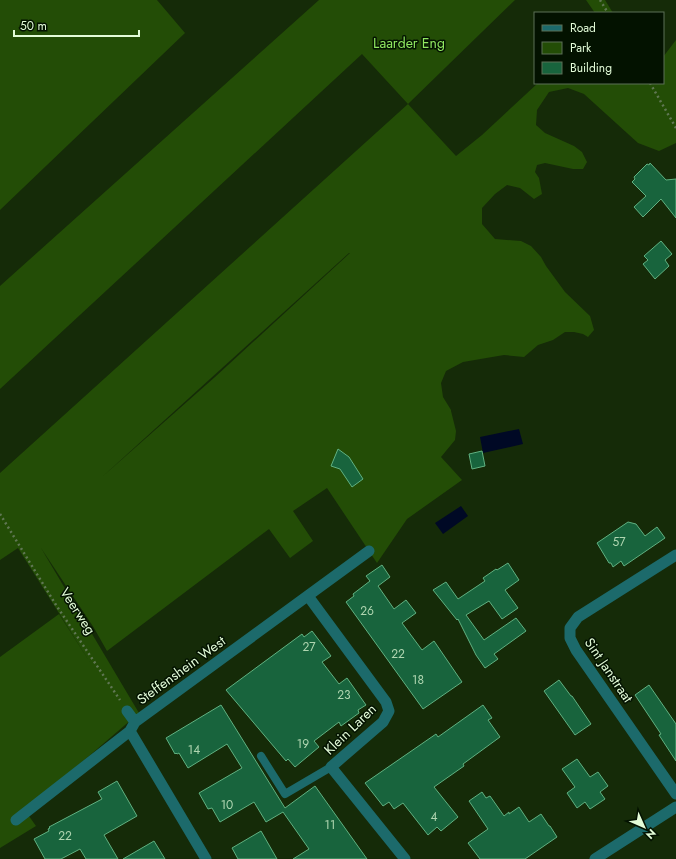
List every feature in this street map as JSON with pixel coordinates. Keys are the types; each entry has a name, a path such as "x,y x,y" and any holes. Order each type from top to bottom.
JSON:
{"street":[{"name":"Steffenshein West","path":"16,820 132,727 369,551"},
{"name":"Sint Janstraat","path":"676,555 578,617 570,628 570,638 576,650 676,794"},
{"name":"Klein Laren","path":"308,596 386,702 389,711 383,722 331,768 405,859"},
{"path":"127,711 132,727 206,859"},
{"path":"595,859 676,807"}],"lane":[{"path":"261,756 285,794 331,768"}],"path":[{"path":"600,0 607,12"},
{"path":"651,84 676,128"},
{"name":"Veerweg","path":"0,514 56,605 127,711"}],"green space":[{"path":"0,0 157,0 185,33 0,210"},
{"name":"Laarder Eng","path":"319,0 515,0 408,104 362,54 0,389 0,286"},
{"path":"586,0 605,0 612,12 594,12"},
{"path":"676,40 676,143 659,151 638,143 584,94 568,88 549,92 537,110 536,125 545,133 574,146 582,152 587,162 583,169 573,169 545,163 537,165 535,172 539,178 542,194 534,199 520,188 507,185 495,194 482,208 482,224 495,239 521,241 531,246 541,257 565,292 590,316 594,330 588,337 574,332 565,332 553,340 538,345 524,357 504,355 463,362 446,371 441,383 443,397 451,410 456,431 455,440 441,457 462,480 407,519 377,563 327,488 293,511 313,541 290,558 269,529 107,651 94,628 41,548 139,713 24,809 36,826 0,848 0,657 59,614 91,664 18,548 0,560 0,473 408,104 456,156 482,135 537,84 664,84 664,56","holes":["349,253 350,253 215,377 102,477"]}],"water":[{"path":"519,429 523,444 483,453 480,437"},
{"path":"461,506 468,516 443,534 435,523"}],"building":[{"path":"650,163 666,180 676,179 676,218 661,199 643,217 634,207 646,196 632,182 635,179 634,177 647,164 649,165"},
{"path":"661,241 672,254 665,260 669,266 655,279 643,264 648,260 644,256"},
{"path":"338,449 349,457 363,479 352,487 340,469 331,466"},
{"path":"482,451 485,466 472,469 469,454"},
{"path":"628,522 636,524 645,536 657,527 665,538 624,566 621,561 613,567 597,543"},
{"path":"508,563 519,580 505,590 518,608 502,619 489,601 466,615 484,640 516,618 526,631 494,654 498,659 485,668 476,655 458,619 457,620 433,590 446,582 458,599 485,581 483,578"},
{"path":"382,565 390,577 378,586 394,609 406,600 416,613 402,623 422,650 434,641 462,682 423,709 346,602 354,596 353,594 370,581 366,576"},
{"path":"312,631 331,656 322,662 339,684 347,678 366,705 358,710 359,713 341,726 339,722 314,741 319,747 295,767 288,759 286,761 226,690 302,634 304,637"},
{"path":"559,680 591,724 575,735 544,691"},
{"path":"649,685 676,724 676,761 659,735 661,734 635,695"},
{"path":"221,705 285,808 315,786 367,859 293,859 309,849 283,812 266,822 254,802 220,822 212,808 208,809 199,793 242,768 227,744 188,768 179,753 175,754 166,738"},
{"path":"483,705 492,718 488,720 500,737 463,764 464,766 434,787 458,817 441,831 437,827 428,835 403,803 394,809 389,802 383,806 365,783 436,734 438,737"},
{"path":"577,759 590,777 598,772 608,786 600,792 605,799 590,809 585,802 577,808 567,793 575,787 562,769"},
{"path":"117,781 137,816 104,835 118,859 86,859 80,849 61,859 45,859 34,839 49,831 49,827 102,799 98,792"},
{"path":"482,792 486,798 490,796 504,816 519,807 529,822 541,814 557,837 525,859 480,859 468,843 488,829 469,801"},
{"path":"261,831 277,859 238,859 232,848"},
{"path":"154,841 165,859 123,859"}]}
